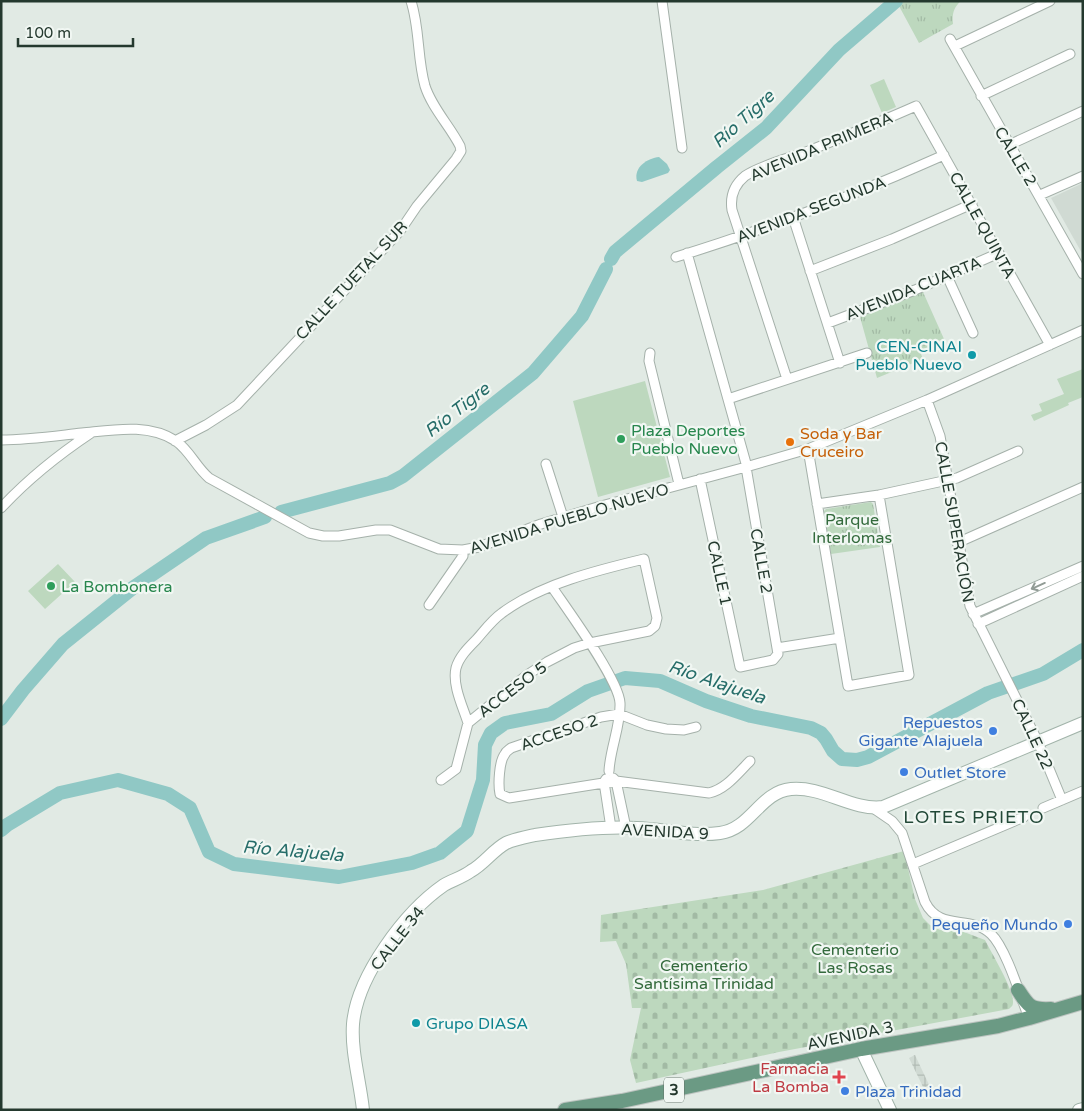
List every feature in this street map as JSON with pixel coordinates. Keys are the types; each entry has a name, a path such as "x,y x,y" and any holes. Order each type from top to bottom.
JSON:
{"main road":[{"path":"1018,990 1025,1002 1034,1008 1062,1009"},
{"path":"998,1026 1007,1022 1015,1014 1018,1006 1018,990"},
{"name":"AVENIDA 3","path":"565,1110 631,1099 861,1050 998,1026 1083,1002"}],"street":[{"name":"CALLE TUETAL SUR","path":"175,441 206,425 237,405 400,231 461,150 426,88 420,67 412,1"},
{"path":"662,1 682,148"},
{"name":"CALLE 2","path":"1050,1 952,42 1083,274"},
{"path":"982,96 1070,54"},
{"name":"CALLE QUINTA","path":"916,106 1050,345"},
{"name":"AVENIDA PRIMERA","path":"740,236 730,201 737,183 752,172 848,135 916,106"},
{"path":"1009,145 1083,110"},
{"name":"AVENIDA SEGUNDA","path":"676,257 740,236 870,188 944,155"},
{"path":"1040,195 1083,176"},
{"path":"810,271 892,239 972,204"},
{"path":"793,217 840,363"},
{"path":"740,236 787,379"},
{"name":"AVENIDA CUARTA","path":"828,323 947,276 999,253"},
{"name":"CALLE 2","path":"687,254 746,467 778,651"},
{"path":"947,276 973,333"},
{"name":"AVENIDA PUEBLO NUEVO","path":"1,440 19,440 120,429 149,431 175,441 187,451 200,471 208,478 308,532 323,536 339,536 376,530 390,530 439,549 463,550 479,547 563,517 808,449 927,400 1083,330"},
{"path":"650,353 649,361 679,484"},
{"path":"728,399 867,353"},
{"name":"CALLE SUPERACIÓN","path":"927,400 938,428 967,598 973,614 1002,668"},
{"path":"1,508 60,454 94,432"},
{"path":"808,449 848,686 908,675 879,495"},
{"path":"818,504 913,489 957,478 1018,451"},
{"path":"546,464 563,517"},
{"name":"CALLE 1","path":"700,479 740,667 773,660 778,651"},
{"path":"957,543 1083,487"},
{"path":"429,605 463,556 463,550"},
{"name":"ACCESO 5","path":"441,780 456,769 468,723 527,675 574,648 649,630 655,626 657,618 644,559 590,572 552,587"},
{"path":"973,614 1083,566"},
{"path":"978,624 1083,576"},
{"path":"468,723 456,680 456,669 459,659 502,613 552,587 604,666 617,692 620,703 609,771 611,828"},
{"path":"778,651 840,638"},
{"name":"CALLE 22","path":"1002,668 1038,742 1062,800"},
{"path":"619,714 647,725 666,729 684,730 696,727"},
{"name":"ACCESO 2","path":"610,781 509,798 500,794 499,787 504,754 511,748 601,717 619,714"},
{"name":"AVENIDA 9","path":"439,889 476,869 500,848 515,840 535,835 611,828 709,834 730,831 746,822 773,795 791,789 806,790 873,808 896,803 1083,723"},
{"path":"610,781 708,793 718,791 724,787 750,761"},
{"path":"610,781 626,828"},
{"path":"1043,808 1083,791"},
{"path":"896,803 889,812 892,821 904,837 925,902 931,912 938,918 972,924 991,933 998,944 1029,1018"},
{"path":"873,808 892,821"},
{"path":"914,864 1024,817"},
{"name":"CALLE 34","path":"363,1110 353,1036 355,1008 372,968 385,948 405,922 439,889"},
{"path":"861,1050 890,1110"},
{"path":"1079,1110 1083,1109"}],"shaded area":[{"path":"1083,183 1083,255 1051,198"},
{"path":"915,1055 931,1089 925,1091 909,1058"}],"green space":[{"path":"904,1 961,1 956,6 953,24 919,43 899,6"},
{"path":"884,79 896,107 882,113 870,85"},
{"path":"923,292 944,339 938,341 940,346 921,354 923,359 877,378 860,317"},
{"path":"1083,369 1083,397 1034,421 1031,415 1042,411 1039,404 1064,394 1057,379"},
{"name":"Plaza Deportes Pueblo Nuevo","path":"645,381 670,477 598,497 573,401"},
{"name":"Parque Interlomas","path":"871,502 873,504 880,547 831,554 824,511 826,509"},
{"name":"La Bombonera","path":"58,564 75,582 45,609 28,591"},
{"path":"904,851 915,899 923,918 930,925 940,930 964,932 985,940 1010,989 1013,1003 1009,1009 779,1052 636,1083 630,1060 641,1008 632,1008 626,964 616,941 600,942 601,915 763,890"}],"water":[{"path":"659,157 667,164 670,170 668,173 642,182 637,181 637,171 642,164 650,159"}],"waterway":[{"name":"Río Tigre","path":"611,259 615,252 766,128 839,50 896,1"},
{"name":"Río Tigre","path":"281,512 390,483 403,476 533,373 582,316 606,269"},
{"name":"Río Tigre","path":"1,719 23,690 63,644 134,587 206,538 265,517"},
{"name":"Río Alajuela","path":"1,830 60,793 118,780 168,794 190,808 209,852 234,864 339,877 412,863 440,853 467,831 483,780 485,745 491,733 505,723 551,714 588,691 625,678 660,681 706,701 751,716 811,728 821,733 833,751 842,759 857,760 868,757 988,693 1043,674 1083,650"}],"place":[{"name":"CEN-CINAI Pueblo Nuevo","path":"972,355"},
{"name":"Plaza Deportes Pueblo Nuevo","path":"621,439"},
{"name":"Soda y Bar Cruceiro","path":"790,442"},
{"name":"La Bombonera","path":"51,586"},
{"name":"Repuestos Gigante Alajuela","path":"993,731"},
{"name":"Outlet Store","path":"904,772"},
{"name":"Pequeño Mundo","path":"1068,924"},
{"name":"Grupo DIASA","path":"416,1023"},
{"name":"Farmacia La Bomba","path":"839,1077"},
{"name":"Plaza Trinidad","path":"845,1091"}],"district":[{"name":"LOTES PRIETO","path":"974,817"}],"park label":[{"name":"Cementerio Las Rosas","path":"855,958"},
{"name":"Cementerio Santísima Trinidad","path":"704,974"}]}
